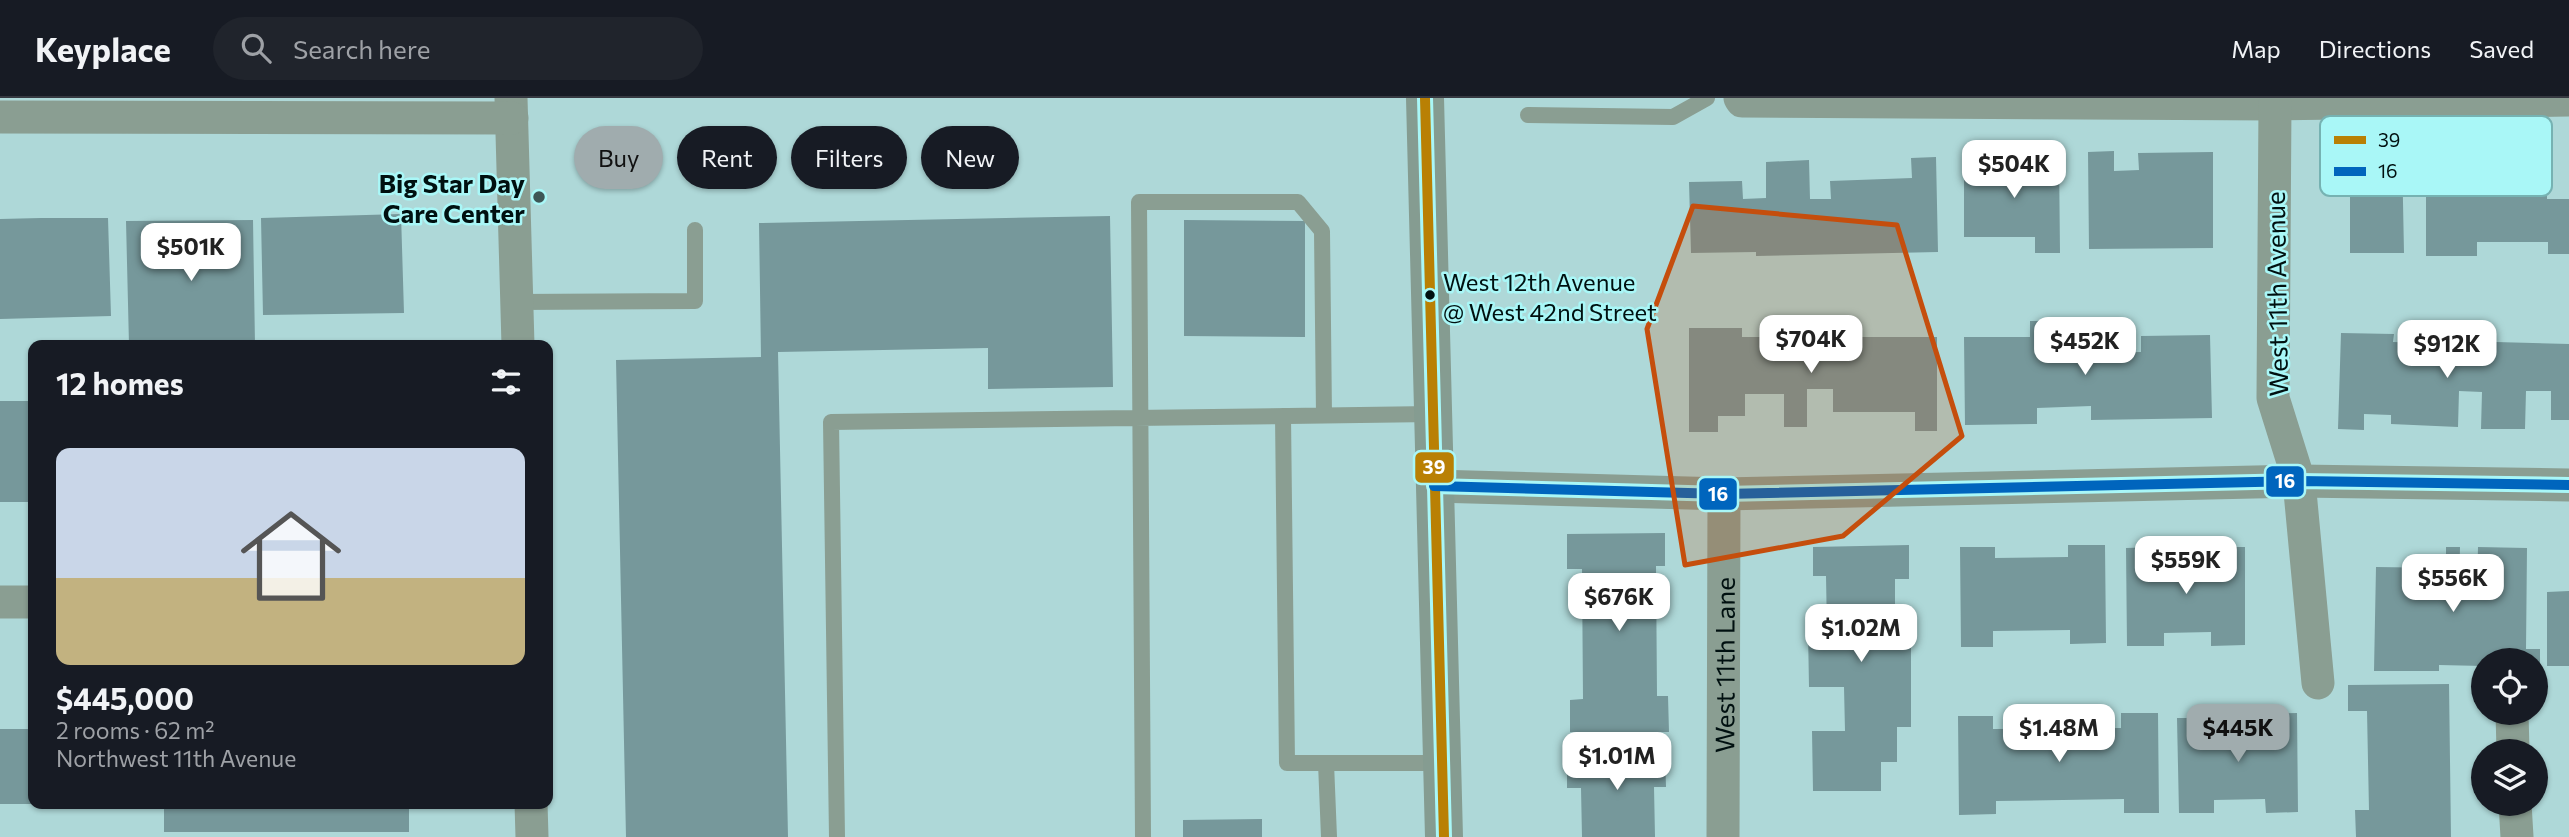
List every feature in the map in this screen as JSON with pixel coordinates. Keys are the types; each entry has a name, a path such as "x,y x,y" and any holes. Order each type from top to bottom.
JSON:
{"main road":[{"path":"1425,98 1444,837"}],"street":[{"path":"1740,98 1742,101 2094,100 2275,104 2569,100"},
{"name":"West 11th Avenue","path":"2275,104 2273,398 2299,481 2318,683"},
{"path":"0,117 512,108 517,340"},
{"path":"1434,486 1724,494 2299,481 2569,485"},
{"name":"West 11th Lane","path":"1723,837 1724,494"},
{"path":"0,602 28,602"},
{"path":"531,809 533,837"},
{"path":"2516,816 2517,837"}],"lane":[{"path":"1528,115 1674,117 1707,98"},
{"path":"1143,837 1139,202 1297,202 1322,231 1324,415"},
{"path":"516,302 695,301 695,230"},
{"path":"837,837 831,422 1432,414"},
{"path":"1283,416 1287,763 1442,763"},
{"path":"1325,763 1329,837"}],"highlighted area":[{"path":"1693,206 1897,225 1962,436 1843,536 1685,565 1647,329"}],"building":[{"path":"2114,151 2114,171 2139,170 2138,153 2213,152 2213,248 2089,249 2088,152"},
{"path":"1936,157 1938,252 1756,256 1756,252 1691,253 1689,182 1742,181 1743,199 1766,198 1766,162 1809,160 1810,199 1831,199 1830,181 1912,178 1911,158"},
{"path":"2059,157 2060,253 2035,253 2035,237 1964,237 1964,159"},
{"path":"2350,196 2403,196 2404,253 2350,253"},
{"path":"2426,196 2547,196 2547,199 2569,199 2569,254 2548,254 2548,242 2477,242 2477,256 2426,256"},
{"path":"401,214 404,313 263,315 261,218"},
{"path":"1110,216 1113,387 988,389 988,348 778,352 788,837 626,837 616,360 761,357 759,223"},
{"path":"108,218 111,316 0,319 0,219"},
{"path":"253,220 255,340 129,340 126,221"},
{"path":"1184,220 1305,221 1305,337 1184,336"},
{"path":"2088,320 2089,353 2141,352 2141,336 2210,335 2212,418 2091,420 2091,406 2037,408 2037,424 1965,425 1964,337 2030,337 2030,321"},
{"path":"1689,328 1742,328 1742,337 1937,337 1937,431 1915,431 1915,412 1833,412 1833,389 1807,389 1807,427 1784,427 1784,394 1745,394 1745,416 1718,416 1718,432 1689,432"},
{"path":"2341,333 2394,334 2393,342 2569,344 2569,420 2551,420 2551,391 2526,391 2525,429 2481,429 2482,392 2459,391 2458,427 2391,424 2391,415 2364,414 2364,430 2338,429"},
{"path":"0,401 28,401 28,502 0,502"},
{"path":"1665,533 1665,566 1656,566 1657,696 1668,696 1669,732 1570,732 1570,700 1583,699 1582,569 1567,569 1567,534"},
{"path":"1909,545 1909,579 1895,579 1895,628 1911,628 1911,727 1897,727 1897,762 1881,762 1881,791 1813,791 1812,731 1845,731 1844,687 1809,687 1808,631 1827,631 1826,576 1813,576 1813,547"},
{"path":"2068,545 2105,545 2106,643 2070,644 2070,630 1993,631 1993,647 1961,647 1960,547 1995,547 1995,558 2068,557"},
{"path":"2159,547 2159,559 2208,559 2207,547 2245,547 2245,645 2211,646 2211,632 2164,633 2164,646 2127,646 2126,548"},
{"path":"2446,547 2460,547 2459,589 2477,589 2478,547 2527,548 2526,648 2471,648 2471,666 2439,665 2439,671 2374,671 2376,567 2446,568"},
{"path":"2569,591 2569,666 2548,666 2547,592"},
{"path":"2449,684 2451,837 2356,837 2355,810 2369,810 2367,711 2348,711 2348,685"},
{"path":"2121,713 2158,713 2159,813 2124,813 2124,799 1996,801 1996,814 1959,815 1958,716 1993,716 1993,729 2121,728"},
{"path":"2297,713 2298,812 2266,813 2265,799 2214,800 2214,813 2179,813 2177,718 2213,718 2213,728 2259,728 2259,714"},
{"path":"0,729 28,729 28,804 0,804"},
{"path":"1665,753 1666,787 1654,787 1655,837 1582,837 1581,788 1567,788 1567,755"},
{"path":"164,809 409,809 409,832 164,832"},
{"path":"1262,819 1262,837 1183,837 1183,820"}],"transit line":[{"name":"39","path":"1425,98 1444,837"},
{"name":"16","path":"1434,486 1724,494 2299,481 2569,485"}],"place":[{"name":"Big Star Day Care Center","path":"539,197"},
{"name":"West 12th Avenue @ West 42nd Street","path":"1430,295"}]}
